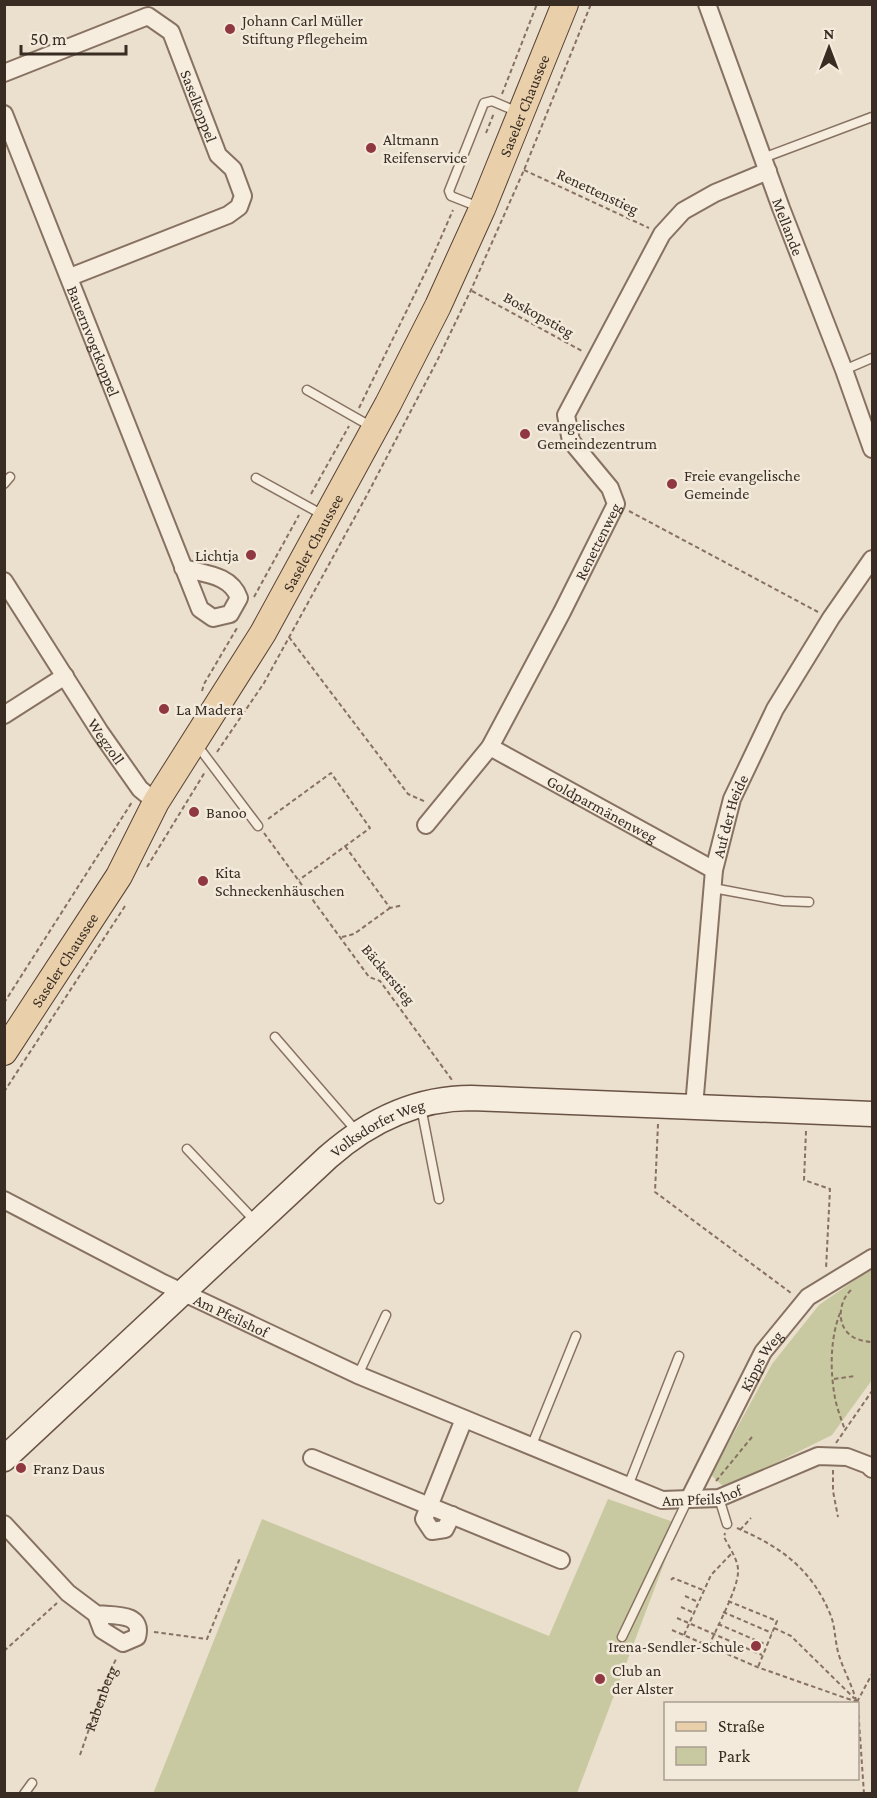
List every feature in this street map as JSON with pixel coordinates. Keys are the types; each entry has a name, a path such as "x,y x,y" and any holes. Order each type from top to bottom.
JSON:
{"main road":[{"name":"Saseler Chaussee","path":"4,1052 119,876 148,795 194,740 263,633 316,511 364,423 438,306 482,209 565,4"}],"street":[{"name":"Mellande","path":"707,4 765,165 873,449"},
{"name":"Saselkoppel","path":"4,73 148,16 171,32 218,155 233,169 243,196 238,207 228,215 70,277"},
{"name":"Bauernvogtkoppel","path":"4,114 183,568"},
{"name":"Renettenweg","path":"426,825 490,747 616,504 610,488 571,441 566,415 662,234 683,211 765,165"},
{"name":"Auf der Heide","path":"694,1107 714,870 732,799 775,709 831,618 873,559"},
{"name":"Wegzoll","path":"4,581 65,676 148,795"},
{"path":"4,715 65,676"},
{"name":"Goldparmänenweg","path":"490,747 714,870"},
{"name":"Volksdorfer Weg","path":"4,1460 328,1157 358,1133 394,1113 420,1104 447,1099 471,1098 873,1114"},
{"name":"Am Pfeilshof","path":"4,1200 182,1293 358,1375 662,1500 719,1498 818,1456 832,1455"},
{"name":"Kipps Weg","path":"689,1499 763,1352 808,1297 873,1258"},
{"path":"429,1506 464,1419"},
{"path":"832,1455 847,1457 873,1469"},
{"path":"312,1458 561,1560"},
{"path":"4,1524 68,1593 96,1614 130,1618 137,1623 139,1629 137,1637 123,1643 102,1630 96,1614"}],"lane":[{"path":"482,209 449,193 484,103 488,101 522,113"},
{"path":"765,165 873,117"},
{"path":"844,370 873,358"},
{"path":"307,390 364,423"},
{"path":"256,478 316,511"},
{"path":"194,740 253,821"},
{"path":"713,888 783,901 809,902"},
{"path":"274,1037 358,1133"},
{"path":"420,1104 440,1199"},
{"path":"187,1149 257,1224"},
{"path":"358,1375 386,1315"},
{"path":"531,1447 576,1336"},
{"path":"628,1486 679,1356"},
{"path":"719,1498 727,1524"},
{"path":"622,1637 689,1499"},
{"path":"24,1794 32,1783"}],"path":[{"path":"485,134 537,4"},
{"name":"Renettenstieg","path":"524,170 662,234"},
{"path":"250,605 316,511 364,423 373,382 458,198"},
{"name":"Boskopstieg","path":"471,290 595,359"},
{"path":"616,504 831,618"},
{"path":"200,698 204,684 238,624"},
{"path":"289,637 408,794 440,807"},
{"path":"267,819 331,773 370,828 299,880"},
{"path":"4,1003 148,795"},
{"name":"Bäckerstieg","path":"253,821 369,977 380,981 454,1083"},
{"path":"345,846 390,908"},
{"path":"341,937 354,934 390,908 403,905"},
{"path":"658,1106 655,1192 785,1287 803,1304"},
{"path":"807,1113 804,1180 830,1189 826,1268 835,1281"},
{"path":"853,1288 846,1294 840,1308 842,1325 852,1337 873,1342"},
{"path":"840,1313 835,1328 832,1354 835,1398 845,1430"},
{"path":"834,1379 855,1376"},
{"path":"838,1516 833,1491 832,1455 845,1430 873,1391"},
{"path":"689,1499 717,1480 752,1437"},
{"path":"740,1530 751,1518"},
{"path":"706,1653 738,1572 737,1562 724,1537 727,1524 771,1544 789,1556 819,1592 832,1618 838,1653 856,1702"},
{"path":"684,1635 711,1575 732,1553"},
{"path":"139,1629 207,1639 240,1558"},
{"path":"671,1580 673,1578 703,1590"},
{"path":"675,1584 677,1580"},
{"path":"4,1651 68,1593"},
{"path":"685,1596 698,1602"},
{"path":"728,1601 777,1622 757,1667"},
{"path":"681,1607 694,1613"},
{"path":"723,1612 772,1633"},
{"path":"676,1618 762,1655"},
{"path":"718,1624 767,1645"},
{"path":"774,1628 791,1636 855,1702"},
{"path":"672,1630 757,1667 852,1702"},
{"name":"Rabenberg","path":"80,1755 106,1680 123,1643"},
{"path":"858,1702 873,1674"},
{"path":"859,1730 864,1794"}],"green space":[{"path":"872,1268 872,1380 832,1435 725,1488 711,1475 772,1364 819,1305"},
{"path":"608,1499 679,1524 577,1793 153,1794 262,1519 549,1636"}],"place":[{"name":"Johann Carl Müller Stiftung Pflegeheim","path":"230,29"},
{"name":"Altmann Reifenservice","path":"371,148"},
{"name":"evangelisches Gemeindezentrum","path":"525,434"},
{"name":"Freie evangelische Gemeinde","path":"672,484"},
{"name":"Lichtja","path":"251,555"},
{"name":"La Madera","path":"164,709"},
{"name":"Banoo","path":"194,812"},
{"name":"Kita Schneckenhäuschen","path":"203,881"},
{"name":"Franz Daus","path":"21,1468"},
{"name":"Irena-Sendler-Schule","path":"756,1646"},
{"name":"Club an der Alster","path":"600,1679"}]}
